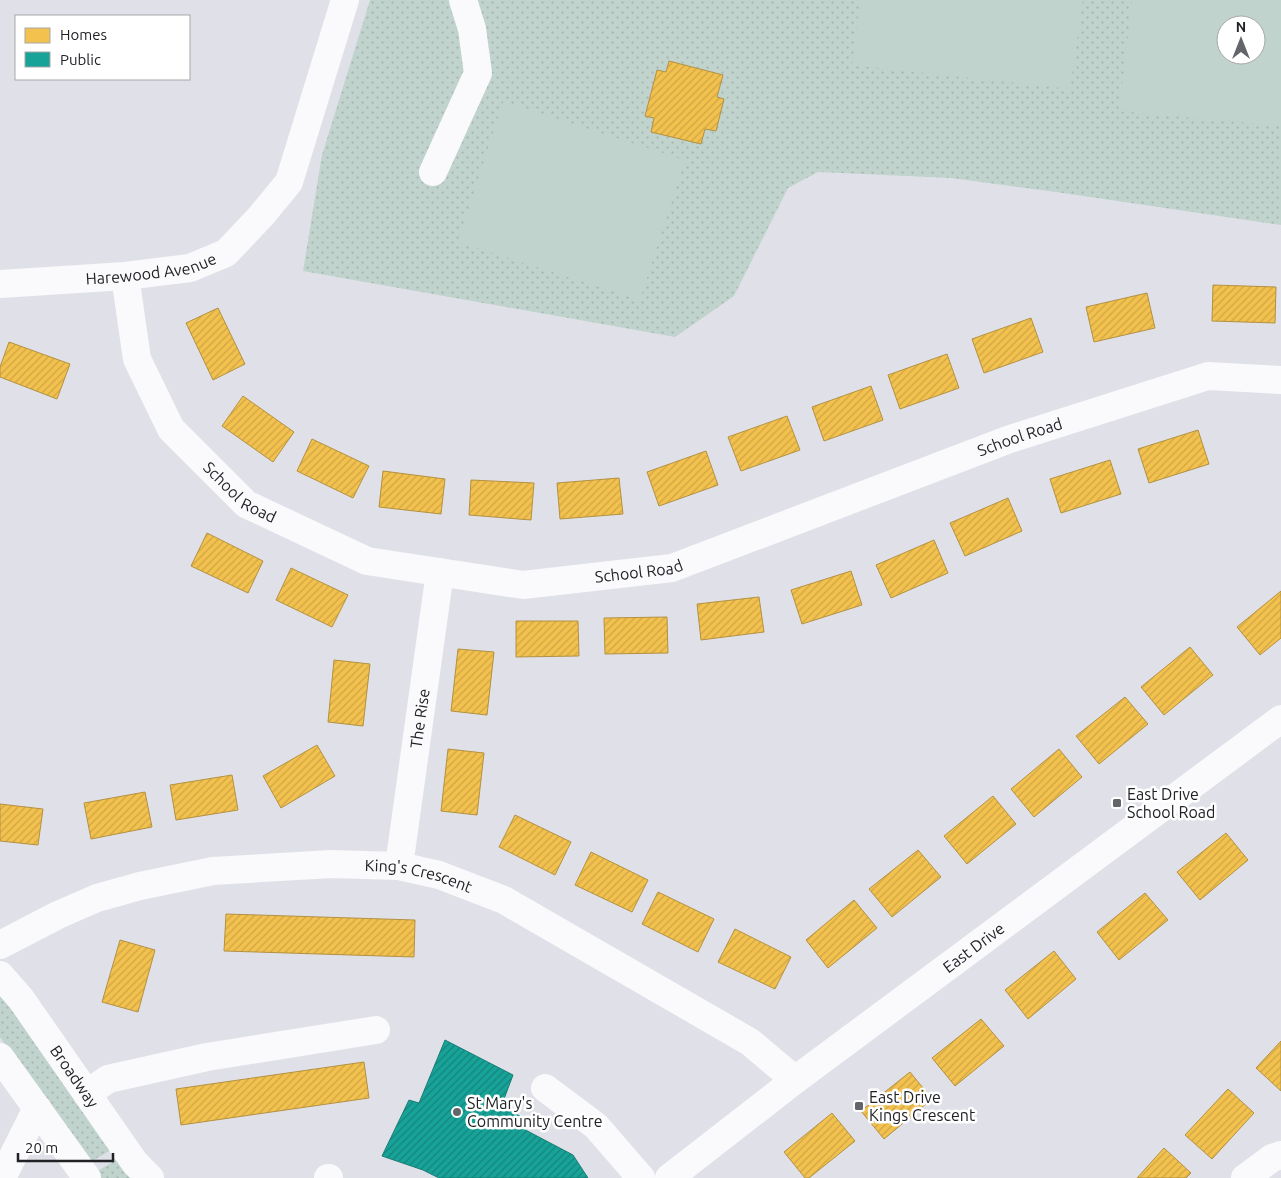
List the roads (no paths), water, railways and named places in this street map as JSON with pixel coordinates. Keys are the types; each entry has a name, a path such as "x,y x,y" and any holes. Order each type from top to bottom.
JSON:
{"street":[{"name":"Harewood Avenue","path":"0,284 125,276 190,268 226,253 262,216 289,182 344,0"},
{"path":"433,172 478,73 472,29 463,0"},
{"name":"School Road","path":"125,276 137,359 171,429 246,504 368,561 523,585 672,568 1010,439 1208,376 1281,380"},
{"name":"The Rise","path":"399,866 440,572"},
{"name":"East Drive","path":"669,1178 794,1080 1281,719"},
{"name":"King's Crescent","path":"0,945 97,898 140,886 204,873 332,864 399,866 439,874 504,900 750,1042 794,1080"},
{"name":"Broadway","path":"0,975 21,999 135,1163 150,1178"},
{"path":"87,1094 108,1079 207,1057 376,1030"},
{"path":"0,1056 87,1178"},
{"path":"545,1088 596,1126 640,1178"},
{"path":"2,1178 37,1108"},
{"path":"1246,1178 1272,1158 1281,1155"}],"place":[{"name":"East Drive School Road","path":"1117,803"},
{"name":"East Drive Kings Crescent","path":"859,1106"},
{"name":"St Mary's Community Centre","path":"457,1112"}]}
